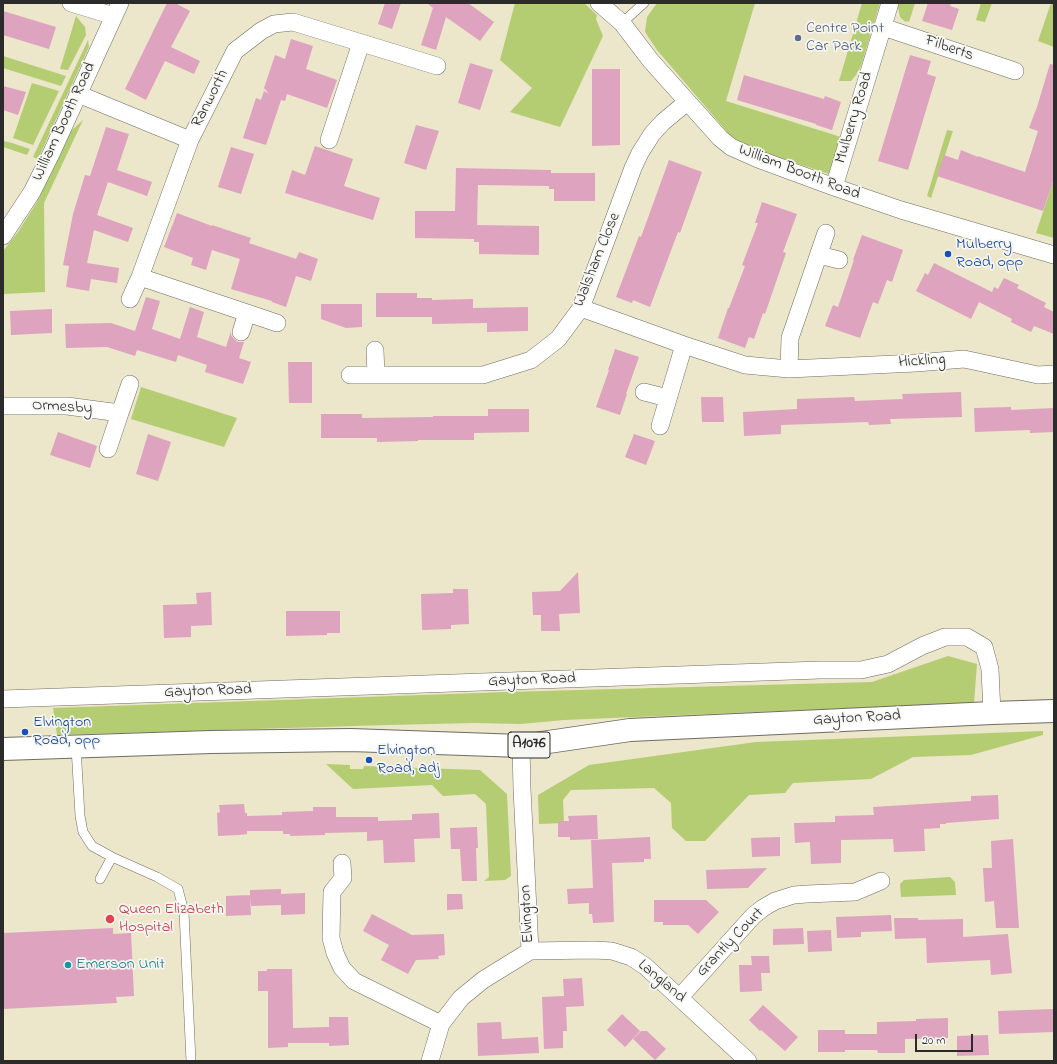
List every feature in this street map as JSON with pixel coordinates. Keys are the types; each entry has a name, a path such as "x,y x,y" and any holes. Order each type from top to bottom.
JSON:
{"main road":[{"name":"Gayton Road","path":"3,749 351,740 521,746 630,730 1054,711"}],"street":[{"path":"71,3 117,10"},
{"name":"William Booth Road","path":"599,3 622,24 651,61 687,102 720,138 731,147 834,188 902,210 1054,255"},
{"name":"Mulberry Road","path":"834,188 890,3"},
{"name":"William Booth Road","path":"3,236 32,192 117,10"},
{"name":"Ranworth","path":"130,299 140,277 190,140 235,51 261,31 274,24 293,22 437,66"},
{"name":"Filberts","path":"883,27 1015,71"},
{"path":"329,140 361,43"},
{"path":"78,94 190,140"},
{"name":"Walsham Close","path":"350,375 483,375 531,360 558,339 581,308 633,168 640,153 652,134 663,122 687,102"},
{"path":"789,369 790,338 826,233"},
{"path":"819,255 839,260"},
{"path":"140,277 277,323"},
{"name":"Hickling","path":"581,308 745,365 789,369 916,363 964,359 1038,375 1054,374"},
{"path":"241,332 247,313"},
{"path":"660,426 684,345"},
{"path":"375,350 376,375"},
{"path":"108,449 130,384"},
{"path":"644,392 668,398"},
{"name":"Ormesby","path":"3,406 67,406 120,413"},
{"name":"Gayton Road","path":"3,699 820,670 862,670 888,664 922,646 945,637 967,637 984,647 990,668 992,713"},
{"name":"Elvington","path":"430,1061 441,1024 461,998 483,980 530,951 521,746"},
{"path":"342,863 342,878 332,892 331,938 335,953 342,968 354,981 441,1024"},
{"name":"Grantly Court","path":"680,997 753,916 775,901 794,895 856,892 881,881"},
{"name":"Langland","path":"530,951 594,950 612,952 631,957 645,966 680,997 748,1061"}],"lane":[{"path":"622,24 644,3"},
{"path":"76,747 80,816 83,832 92,846 112,857 157,877 178,890 184,912 191,1061"},
{"path":"100,879 112,857"}],"green space":[{"path":"515,3 584,3 597,15 596,19 603,36 560,127 510,112 532,88 500,60"},
{"path":"657,3 755,3 726,101 841,137 829,174 741,145 728,133 657,50 645,32 647,17"},
{"path":"862,3 880,3 861,66 851,81 839,81"},
{"path":"898,3 915,3 909,22 906,22 900,17"},
{"path":"981,3 992,3 985,22 976,20"},
{"path":"1051,3 1054,3 1054,47 1038,41"},
{"path":"76,16 85,27 86,35 68,70 60,69"},
{"path":"88,40 89,47 38,159 33,157"},
{"path":"3,56 66,76 61,86 3,68"},
{"path":"32,83 59,91 33,145 13,138"},
{"path":"83,120 44,203 45,292 3,294 3,251 18,232 37,202 71,131"},
{"path":"947,130 953,131 931,198 927,196"},
{"path":"3,141 30,149 27,155 3,147"},
{"path":"1054,179 1054,238 1036,233"},
{"path":"141,387 237,418 224,447 131,419"},
{"path":"948,656 977,664 974,703 564,720 521,724 474,723 388,725 57,735 53,708 506,692 872,682"},
{"path":"1043,731 1043,735 971,755 913,757 871,779 793,783 785,793 749,795 705,841 686,841 672,828 671,803 654,788 571,790 563,800 564,823 539,824 538,795 589,765 756,742"},
{"path":"326,764 350,765 350,769 363,769 364,766 480,770 507,794 511,876 505,880 484,881 489,877 486,804 475,794 443,796 432,785 353,789"},
{"path":"950,877 955,882 956,895 901,897 900,884 904,880"}],"building":[{"path":"167,3 175,3 190,11 171,47 200,61 194,74 165,61 146,100 125,89"},
{"path":"385,3 401,3 392,29 378,24"},
{"path":"427,3 468,3 494,22 480,41 446,17 436,50 421,45 433,8"},
{"path":"928,3 951,3 950,6 959,9 952,30 922,21"},
{"path":"3,11 56,27 49,49 3,35"},
{"path":"291,39 313,46 306,69 337,80 327,108 287,94 285,101 281,100 266,145 243,138 256,98 261,100 264,91 269,94 264,88 275,55 285,59"},
{"path":"910,55 931,61 927,74 936,77 908,170 878,161"},
{"path":"470,63 493,70 480,110 458,103"},
{"path":"1050,64 1054,65 1054,179 1043,211 937,176 944,155 958,160 961,150 1025,172 1038,131 1029,128"},
{"path":"592,69 620,69 620,145 592,146"},
{"path":"744,75 824,99 825,96 841,102 832,130 737,100"},
{"path":"3,86 26,92 18,115 3,110"},
{"path":"416,125 439,131 426,170 404,163"},
{"path":"106,127 129,134 117,170 152,182 147,196 108,182 97,215 133,228 128,242 94,230 87,263 119,268 117,283 91,279 89,291 66,287 69,266 63,265 73,214 85,175 90,176"},
{"path":"315,146 353,159 344,186 380,198 373,220 285,193 292,170 305,175"},
{"path":"231,147 254,154 241,194 218,187"},
{"path":"669,160 702,172 680,233 678,232 650,307 633,300 632,303 616,297 639,236 641,237"},
{"path":"456,168 551,170 551,173 595,173 595,201 554,201 554,189 549,189 549,186 478,185 477,225 539,226 539,255 479,254 479,242 474,242 474,239 415,238 415,211 455,211"},
{"path":"762,202 797,214 783,252 786,253 765,314 763,313 754,339 749,337 745,348 718,338 745,266 742,265 758,223 755,223"},
{"path":"177,213 251,238 249,243 296,259 299,252 318,259 311,281 296,276 286,307 272,301 231,289 240,259 212,250 206,270 191,265 193,258 164,247"},
{"path":"862,235 903,250 892,282 887,280 878,304 873,302 860,338 825,326 833,305 838,307"},
{"path":"934,263 992,292 994,287 998,289 1004,278 1019,285 1017,288 1046,303 1044,307 1054,312 1054,334 1034,326 1031,332 1011,322 1012,319 979,302 971,319 916,291 925,273 928,275"},
{"path":"376,293 417,293 417,298 432,298 432,300 473,299 473,308 528,307 528,331 487,332 487,323 432,324 432,317 376,317"},
{"path":"146,297 160,301 152,329 180,339 190,307 204,312 197,337 226,347 231,331 231,335 234,339 238,342 244,342 239,358 251,362 243,384 205,372 207,365 178,355 176,362 137,350 135,356 107,347 66,348 65,324 111,323 135,331"},
{"path":"321,304 362,304 362,327 346,328 321,319"},
{"path":"52,309 52,333 11,335 10,311"},
{"path":"615,349 639,357 620,415 596,407"},
{"path":"288,362 312,362 312,403 289,403"},
{"path":"961,392 962,417 890,419 891,424 869,425 868,422 781,425 781,434 744,436 743,412 797,409 797,399 854,397 855,401 903,399 902,394"},
{"path":"701,397 723,397 724,422 702,422"},
{"path":"1011,407 1011,410 1054,408 1054,432 1030,433 1030,430 975,432 974,408"},
{"path":"488,409 529,409 529,432 474,433 474,440 377,442 377,438 321,438 321,414 362,414 362,418 488,416"},
{"path":"58,432 97,446 90,468 50,455"},
{"path":"148,434 171,442 158,481 136,474"},
{"path":"634,434 655,441 646,465 625,457"},
{"path":"578,572 580,613 559,614 560,631 541,631 541,615 533,615 532,592 560,591"},
{"path":"453,589 468,589 469,624 451,625 451,629 422,630 421,594 453,593"},
{"path":"211,592 212,625 191,626 191,637 164,638 163,605 197,604 196,593"},
{"path":"286,611 340,611 340,633 327,633 327,635 286,636"},
{"path":"998,795 999,819 946,823 940,824 940,828 924,829 925,851 894,852 893,839 841,840 841,863 811,864 810,842 795,843 794,823 835,822 835,816 874,815 873,807 971,801 971,796"},
{"path":"244,804 245,813 247,813 247,816 282,815 282,812 313,811 313,807 336,807 336,817 378,817 378,821 412,820 412,814 439,813 440,838 414,839 415,862 384,863 383,840 367,841 367,832 290,836 290,834 283,834 283,831 247,831 247,834 218,836 217,813 220,812 219,805"},
{"path":"597,815 598,839 570,840 570,837 558,837 558,821 569,821 568,816"},
{"path":"477,827 477,881 462,881 460,849 451,849 450,828"},
{"path":"650,837 651,859 644,859 644,862 612,863 614,922 593,923 592,914 589,914 589,903 568,904 567,889 593,888 591,840"},
{"path":"780,837 780,856 752,857 751,838"},
{"path":"1013,839 1019,928 996,928 994,901 985,902 983,868 992,868 991,841"},
{"path":"767,868 748,888 707,889 706,870"},
{"path":"281,889 281,894 305,893 305,914 281,915 281,905 250,906 250,890"},
{"path":"447,894 462,894 463,909 447,910"},
{"path":"250,895 251,915 226,916 226,896"},
{"path":"654,900 706,900 719,912 698,934 688,925 663,925 663,922 654,922"},
{"path":"372,914 412,935 444,934 445,955 438,956 439,959 416,960 408,974 381,960 389,945 363,931"},
{"path":"891,915 892,931 861,932 861,937 837,938 836,917"},
{"path":"894,918 918,918 918,920 963,919 963,937 1008,934 1012,973 991,975 990,960 927,963 926,938 895,939"},
{"name":"Emerson Unit","path":"113,928 113,934 131,933 134,996 116,997 117,1003 3,1009 3,933"},
{"path":"803,928 804,944 773,945 773,929"},
{"path":"831,930 832,951 808,952 807,931"},
{"path":"751,956 769,956 770,973 761,973 762,991 740,992 739,965 752,965"},
{"path":"267,969 292,969 293,1028 329,1027 329,1017 348,1017 349,1045 329,1046 329,1043 288,1043 288,1047 268,1048 268,991 258,991 258,971 267,971"},
{"path":"582,978 584,1006 566,1007 567,1031 563,1031 563,1048 544,1049 542,997 564,996 563,979"},
{"path":"763,1005 798,1037 785,1051 749,1020"},
{"path":"1054,1009 1054,1032 999,1034 998,1011"},
{"path":"622,1014 640,1031 625,1047 607,1030"},
{"path":"948,1018 948,1038 905,1039 905,1053 878,1053 877,1050 818,1052 818,1030 845,1030 845,1034 877,1034 877,1022"},
{"path":"501,1022 502,1039 538,1037 539,1053 478,1056 477,1023"},
{"path":"641,1031 647,1031 666,1049 655,1060 633,1039"},
{"path":"988,1035 989,1055 957,1056 957,1036"}],"place":[{"name":"Centre Point Car Park","path":"798,38"},
{"name":"Mulberry Road, opp","path":"948,254"},
{"name":"Elvington Road, opp","path":"25,732"},
{"name":"Elvington Road, adj","path":"369,760"},
{"name":"Queen Elizabeth Hospital","path":"110,919"},
{"name":"Emerson Unit","path":"68,965"}]}
